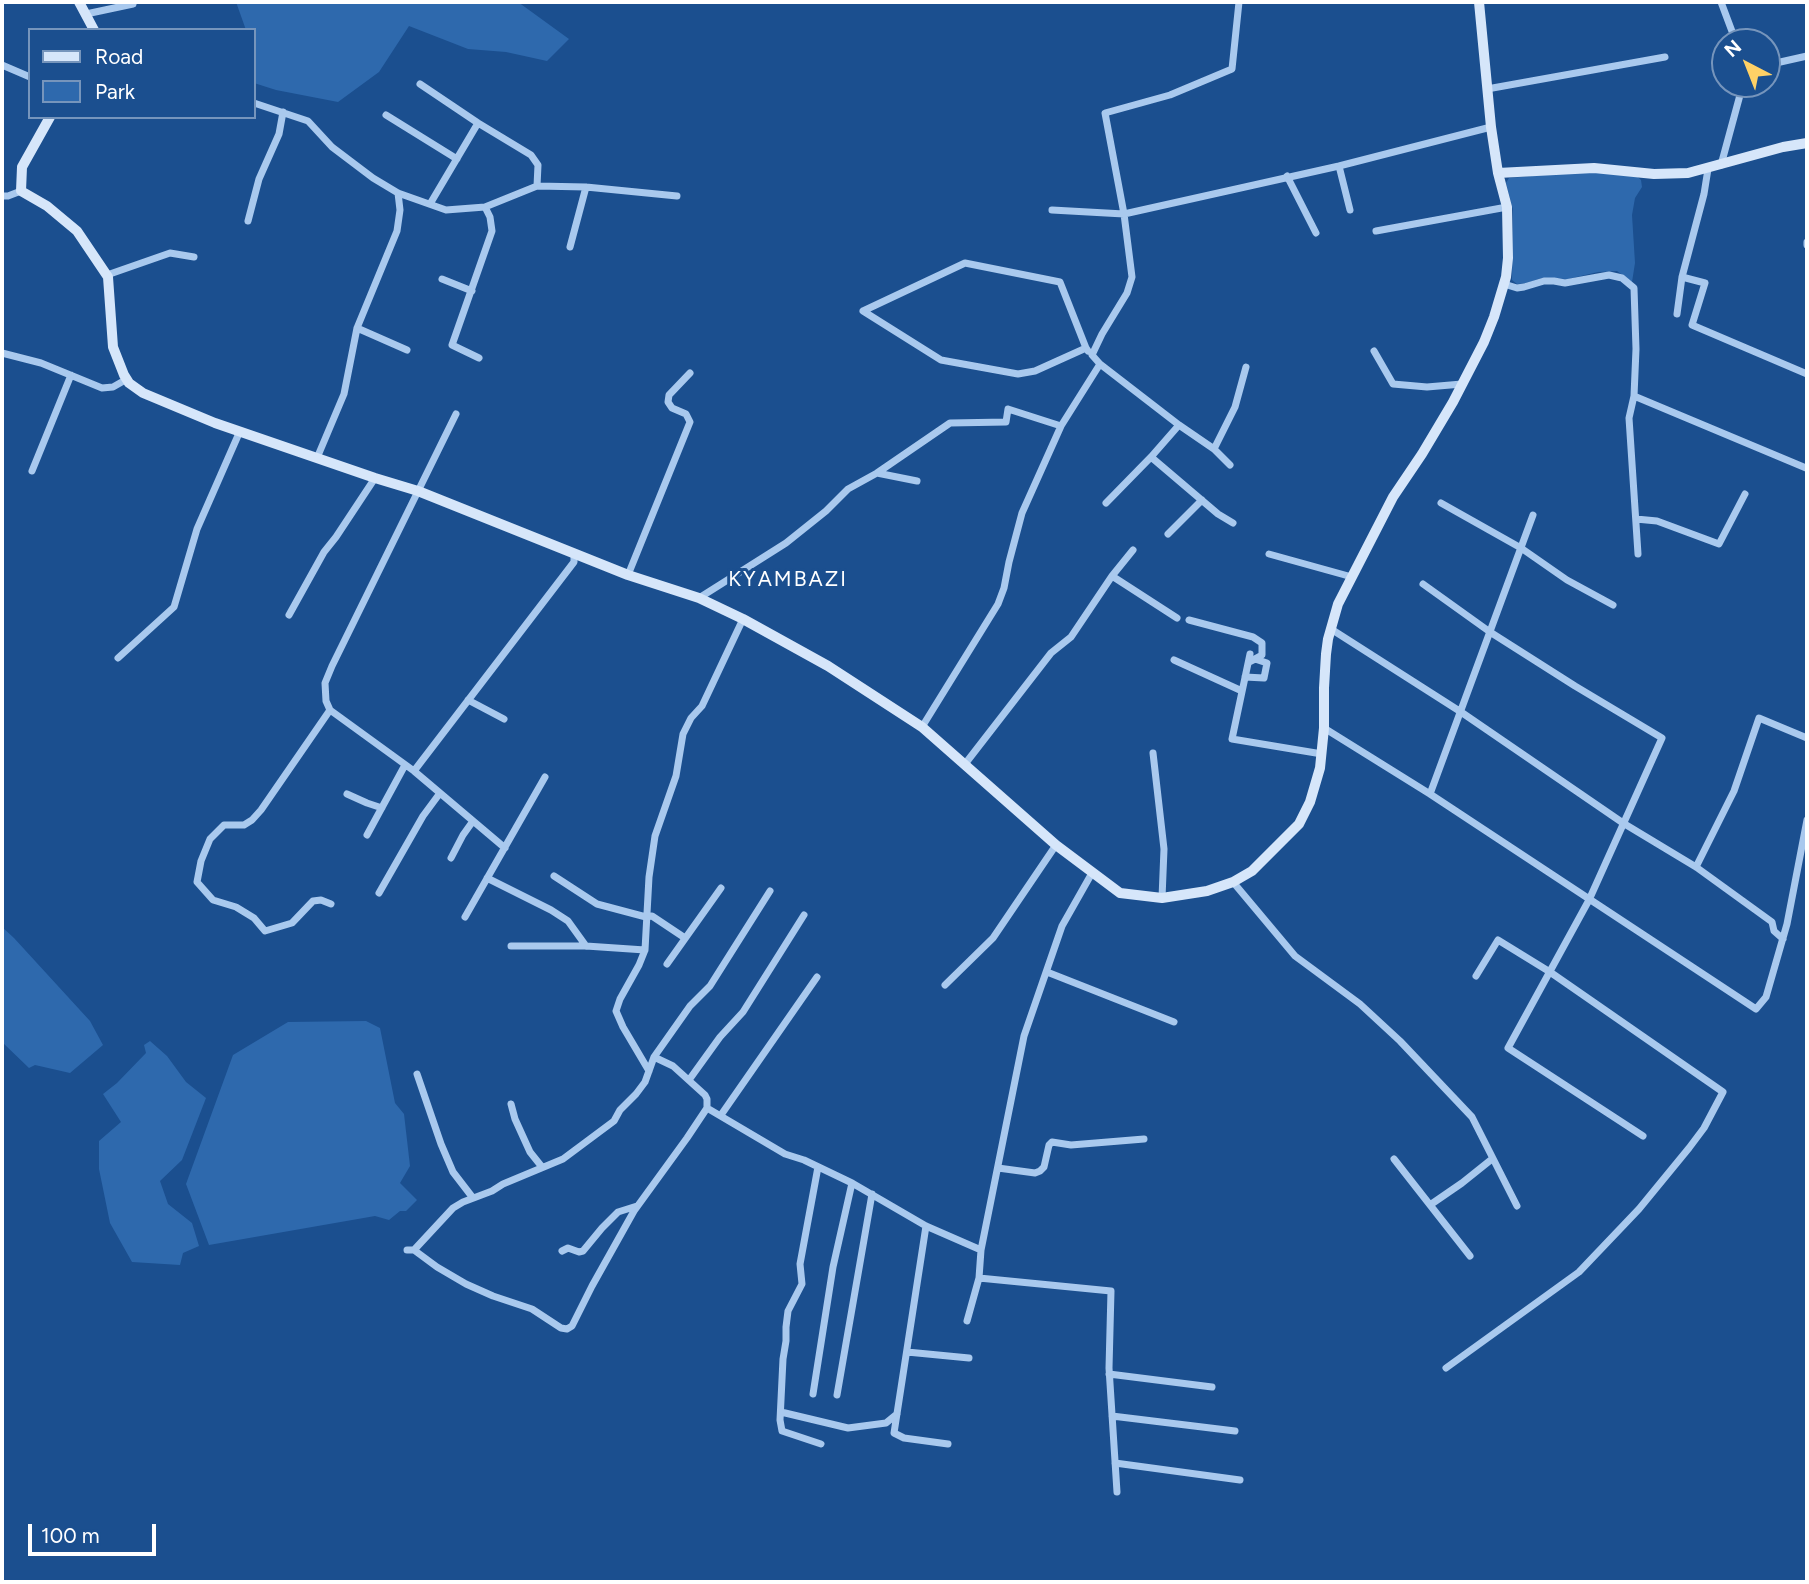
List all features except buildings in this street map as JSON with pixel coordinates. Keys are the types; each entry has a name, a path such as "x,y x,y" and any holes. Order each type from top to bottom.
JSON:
{"street":[{"path":"79,2 93,28"},
{"path":"1230,465 1214,449 1100,364 1089,351 1060,282 965,263 863,311 941,360 1018,374 1035,372 1089,351 1127,293 1132,277 1124,214 1105,113 1170,95 1232,69 1239,2"},
{"path":"2,196 21,191 47,205 77,231 107,275 113,347 124,375 143,393 240,431 418,491 628,575 699,598 743,619 828,666 922,727 1056,845 1120,893 1162,898 1207,891 1233,882 1252,871 1299,824 1316,785 1322,754 1326,654 1338,604 1393,497 1422,454 1462,384 1494,317 1504,284 1507,207 1498,173 1491,127 1479,2"},
{"path":"1721,2 1731,28"},
{"path":"86,14 134,4"},
{"path":"1781,62 1807,56"},
{"path":"1487,89 1665,57"},
{"path":"2,65 28,76"},
{"path":"420,84 531,155 538,165 537,186"},
{"path":"1721,165 1739,98"},
{"path":"256,104 308,121 332,147 373,178 398,193 446,211 485,207 537,186 586,187 677,196"},
{"path":"248,221 259,179 279,134 283,112"},
{"path":"386,115 457,159"},
{"path":"21,191 22,167 49,119"},
{"path":"430,204 478,123"},
{"path":"1052,210 1124,214 1339,166 1491,127"},
{"path":"1498,173 1594,168 1654,174 1688,173 1783,147 1807,144"},
{"path":"1339,166 1350,210"},
{"path":"1677,314 1682,277 1709,169"},
{"path":"1287,176 1316,233"},
{"path":"570,247 586,187"},
{"path":"317,458 344,394 357,328 397,231 400,210 398,193"},
{"path":"479,358 452,345 492,231 485,207"},
{"path":"1376,231 1507,207"},
{"path":"107,275 170,253 194,257"},
{"path":"1504,284 1517,288 1544,281 1565,283 1609,275 1622,278 1634,288 1636,349 1634,396 1629,418 1638,554"},
{"path":"1682,277 1705,283 1692,325 1807,374"},
{"path":"442,279 472,290"},
{"path":"357,328 407,350"},
{"path":"1374,351 1393,384 1427,387 1462,384"},
{"path":"2,353 41,363 102,388 113,387 127,379"},
{"path":"922,727 998,604 1022,513 1062,426 1100,364"},
{"path":"1214,449 1235,407 1246,367"},
{"path":"628,575 690,422 686,414 672,408 668,402 669,395 690,373"},
{"path":"33,471 71,375"},
{"path":"1634,396 1806,468"},
{"path":"699,598 786,543 826,511 848,489 877,473 950,423 1006,422 1008,409 1062,426"},
{"path":"456,414 325,683 326,701 330,710 414,771 505,848"},
{"path":"1106,503 1179,425"},
{"path":"118,658 174,607 197,529 240,431"},
{"path":"1151,457 1218,514 1233,523"},
{"path":"877,473 917,481"},
{"path":"289,615 324,552 337,537 375,478"},
{"path":"1636,519 1657,521 1719,544 1745,495"},
{"path":"1168,534 1202,500"},
{"path":"1441,503 1521,548 1567,580 1613,605"},
{"path":"1430,794 1533,515"},
{"path":"965,764 1051,653 1071,637 1133,550"},
{"path":"414,771 574,562 574,554"},
{"path":"1269,554 1352,577"},
{"path":"1112,576 1177,618"},
{"path":"1423,583 1490,632 1662,738 1589,900 1508,1048 1643,1136"},
{"path":"649,1071 622,1027 616,1011 645,950 649,877 655,836 676,776 682,734 702,706 743,619"},
{"path":"1189,620 1253,637 1262,643 1262,654 1250,658"},
{"path":"1331,629 1461,712 1623,823 1696,867 1772,922 1774,931 1783,939"},
{"path":"1250,658 1232,739 1322,754"},
{"path":"1245,677 1264,678 1267,663 1250,658"},
{"path":"1174,660 1242,691"},
{"path":"468,700 503,719"},
{"path":"330,710 252,820 244,825 224,825 210,839 201,861 197,882 213,900 236,907 254,918 265,931 292,923 313,901 321,900 331,904"},
{"path":"1696,867 1734,791 1759,718 1807,738"},
{"path":"1324,728 1430,794 1756,1009 1766,997 1783,939 1807,820"},
{"path":"1153,753 1164,849 1162,898"},
{"path":"367,835 405,765"},
{"path":"465,917 545,777"},
{"path":"379,893 423,816 440,793"},
{"path":"347,794 382,808"},
{"path":"451,858 473,821"},
{"path":"945,985 993,938 1056,845"},
{"path":"967,1321 979,1279 981,1250 1024,1036 1062,926 1092,873"},
{"path":"554,876 597,904 646,917 652,916 685,939"},
{"path":"487,878 568,921 586,946"},
{"path":"1233,882 1295,956 1360,1004 1400,1041 1472,1117 1517,1206"},
{"path":"667,964 721,888"},
{"path":"654,1057 673,1066 705,1094 707,1108 637,1206 572,1326 561,1328 527,1306 493,1296 466,1284 411,1250 453,1208 563,1159 614,1121 620,1110 645,1082 654,1057 690,1006 710,986 770,891"},
{"path":"689,1080 720,1037 743,1012 804,915"},
{"path":"1446,1368 1579,1272 1639,1209 1689,1148 1704,1128 1723,1092 1550,972 1498,940 1476,976"},
{"path":"511,946 586,946 645,950"},
{"path":"1046,972 1174,1022"},
{"path":"722,1115 817,977"},
{"path":"417,1074 453,1172 473,1198"},
{"path":"511,1104 530,1152 542,1167"},
{"path":"707,1108 785,1154 852,1183 926,1226 981,1250"},
{"path":"998,1168 1035,1173 1040,1171 1044,1167 1052,1142 1071,1145 1144,1139"},
{"path":"1394,1159 1469,1256"},
{"path":"1430,1205 1492,1159"},
{"path":"818,1167 800,1264 802,1284 788,1311 781,1412 782,1431 821,1444"},
{"path":"813,1394 833,1267 852,1183"},
{"path":"837,1395 872,1194"},
{"path":"562,1251 568,1248 583,1251 618,1212 637,1206"},
{"path":"926,1226 894,1433 904,1438 948,1444"},
{"path":"979,1279 1111,1291 1109,1374 1117,1492"},
{"path":"907,1352 969,1358"},
{"path":"1109,1374 1212,1387"},
{"path":"781,1412 848,1428 886,1423 897,1414"},
{"path":"1112,1416 1235,1431"},
{"path":"1115,1463 1240,1479"}],"green space":[{"path":"236,2 518,2 569,39 547,61 506,52 468,49 409,26 379,72 338,102 256,84 256,28 245,28"},
{"path":"1590,171 1636,175 1641,180 1642,187 1635,198 1632,215 1635,263 1632,282 1617,271 1568,279 1542,278 1517,284 1512,280 1513,210 1506,183 1509,178"},
{"path":"2,927 90,1021 103,1045 70,1073 35,1065 29,1068 2,1042"},
{"path":"366,1021 380,1028 395,1103 404,1114 410,1166 400,1183 417,1200 406,1211 400,1211 389,1220 375,1216 209,1245 186,1184 233,1055 288,1022"},
{"path":"150,1041 167,1056 186,1082 206,1098 182,1160 160,1181 168,1204 192,1223 199,1246 183,1253 180,1265 132,1262 110,1223 99,1169 99,1141 121,1122 103,1094 146,1053 144,1045"}],"district":[{"name":"KYAMBAZI","path":"788,580"}]}
